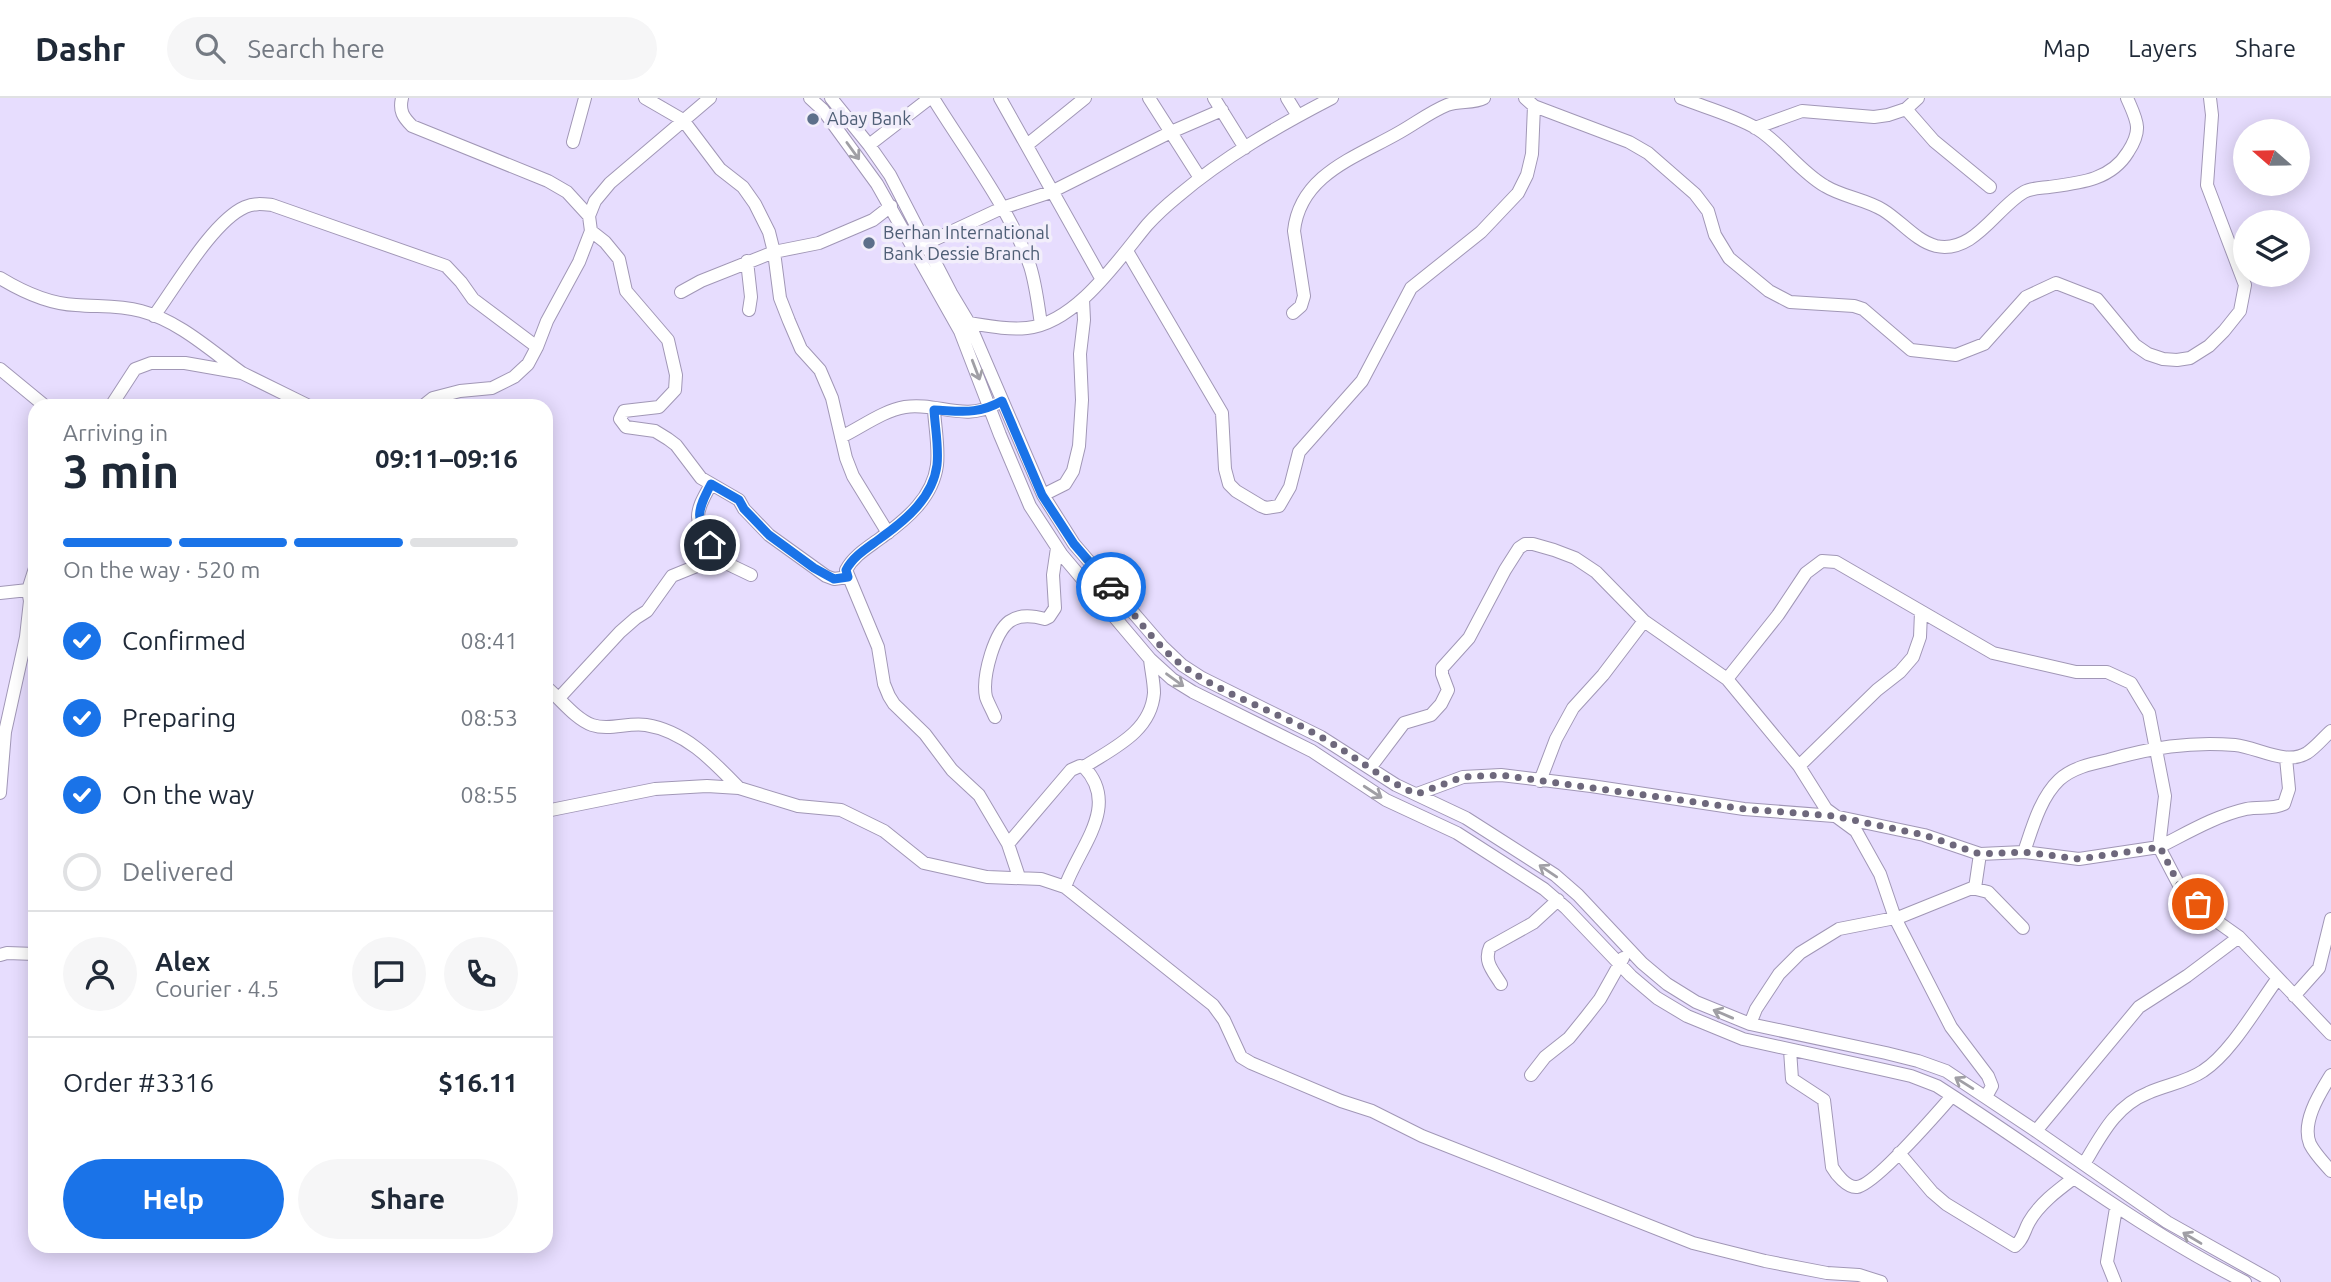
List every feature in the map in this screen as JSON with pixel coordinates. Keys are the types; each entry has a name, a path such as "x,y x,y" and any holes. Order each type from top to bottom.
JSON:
{"street":[{"path":"402,98 400,108 412,125 548,181 567,192 589,216"},
{"path":"573,142 585,98"},
{"path":"646,98 683,120 720,169 743,187 755,204 769,232 780,298 801,349 820,370 832,398 853,476 888,533"},
{"path":"432,399 460,391 492,388 514,377 528,364 547,321 579,262 591,231 589,216 595,201 610,183 709,98"},
{"path":"810,98 823,110 891,206 960,331 1042,495 1074,544 1162,646 1182,665 1202,678 1321,737 1396,785 1466,818 1555,875 1578,895 1650,970 1676,990 1705,1006 1750,1024 1918,1061 1945,1071 2167,1222 2274,1282"},
{"path":"831,98 890,175 969,323 1014,466 1030,506 1057,548 1150,659 1172,679 1312,751 1386,800 1457,833 1544,889 1657,998 1687,1016 1743,1040 1912,1076 1937,1086 2116,1208 2206,1263 2245,1282"},
{"path":"869,145 931,98 1002,208 1030,265 1041,324"},
{"path":"1027,145 1085,98"},
{"path":"1149,98 1200,178"},
{"path":"1214,98 1245,148"},
{"path":"1287,98 1298,116"},
{"path":"969,323 1028,328 1057,318 1083,299 1127,251 1148,223 1200,178 1245,148 1332,98"},
{"path":"1293,313 1301,306 1304,296 1295,222 1304,198 1315,184 1333,169 1432,112 1451,103 1480,101 1484,98"},
{"path":"1681,98 1755,128 1821,184 1840,195 1875,205 1923,240 1937,246 1952,246 1970,239 2027,190 2086,182 2103,176 2121,163 2139,130 2137,118 2127,98"},
{"path":"1755,128 1802,111 1874,117 1906,109 1918,98"},
{"path":"1127,251 1222,413 1225,469 1229,484 1266,508 1279,506 1290,488 1299,452 1362,381 1411,288 1481,232 1518,193 1527,175 1532,154 1530,102 1629,142 1648,153 1702,202 1728,258 1769,290 1790,302 1854,306 1863,309 1911,350 1956,355 1984,344 2026,297 2056,283 2097,299 2135,345 2148,354 2177,360 2190,358 2209,346 2224,331 2239,311 2245,285 2207,185 2212,115 2210,98"},
{"path":"1002,99 1051,192 1101,278"},
{"path":"1906,109 1934,141 1990,187"},
{"path":"925,244 1002,208 1051,192 1171,132 1222,110"},
{"path":"155,316 218,227 240,209 257,203 272,205 446,266 473,299 537,346"},
{"path":"681,292 747,261 774,252 819,243 873,220 891,206"},
{"path":"591,231 606,242 619,259 626,291 668,340 676,375 675,390 666,402 659,407 624,411 620,419 622,423 631,428 654,431 668,439 676,445 701,478 739,500 769,535 814,568 834,579 848,577"},
{"path":"747,261 751,297 749,310"},
{"path":"0,278 54,302 112,305 170,321 242,373 295,399"},
{"path":"1042,495 1065,484 1076,459 1082,419 1080,354 1084,320 1083,299"},
{"path":"116,399 135,369 151,363 185,363 242,373"},
{"path":"0,369 36,399"},
{"path":"841,437 893,410 918,407 975,412 996,404"},
{"path":"934,410 938,463 924,499 914,512 855,557 846,570 878,647 884,684 889,696 925,734 952,770 979,795 1008,844 1019,877"},
{"path":"1014,466 1026,460"},
{"path":"709,561 710,545 700,527 698,515 711,484"},
{"path":"1370,768 1405,723 1431,715 1441,704 1448,690 1441,674 1442,668 1469,638 1505,570 1520,548 1525,544 1533,544 1575,558 1596,572 1644,621 1727,679 1799,766 1826,809 1856,831 1880,874 1895,918 1951,1027 1988,1076 1992,1086 1986,1097"},
{"path":"995,717 986,696 986,669 997,634 1009,621 1019,616 1033,615 1045,619 1052,613 1055,608 1053,575 1057,548"},
{"path":"559,698 620,632 648,611 672,576 709,561 728,564 751,575"},
{"path":"1727,679 1778,615 1806,573 1822,561 1836,562 1993,653 2076,672 2107,672 2131,683 2149,713 2165,796 2160,847 2180,887 2215,920 2239,937 2331,1034"},
{"path":"0,593 28,598"},
{"path":"1799,766 1913,657 1920,637 1921,612"},
{"path":"0,793 5,732 28,621"},
{"path":"1540,781 1556,739 1573,708 1603,675 1644,621"},
{"path":"1008,844 1065,776 1074,768 1084,767 1124,742 1149,717 1154,692 1150,659"},
{"path":"553,693 584,721 593,725 604,728 645,725 675,734 702,752 739,788"},
{"path":"1268,730 1275,714"},
{"path":"2024,852 2049,791 2057,781 2081,767 2155,748 2197,744 2244,746 2286,758 2302,755 2328,740"},
{"path":"1417,794 1463,777 1501,775 1744,809 1834,816 1924,835 1980,854 2024,852 2079,859 2160,847 2200,826 2246,809 2284,804 2289,789 2286,758"},
{"path":"1060,885 1099,815 1099,792 1092,775 1084,767"},
{"path":"553,810 655,789 707,786 739,788 798,806 841,810 884,831 924,863 987,877 1041,879 1060,885 1213,1005 1224,1020 1241,1057 1251,1063 1341,1101 1372,1111 1422,1136 1693,1242 1765,1261 1827,1273 1859,1275 1881,1282"},
{"path":"1975,888 1980,854"},
{"path":"1750,1024 1756,1009 1779,974 1800,953 1839,929 1910,914 1965,889 1975,888 1988,892 2023,928"},
{"path":"1501,984 1487,961 1486,954 1490,947 1533,923 1558,900"},
{"path":"2294,996 2319,968 2331,919"},
{"path":"2036,1131 2139,1007 2187,976 2239,937"},
{"path":"1531,1074 1545,1057 1569,1038 1586,1017 1629,950"},
{"path":"0,955 28,954"},
{"path":"2084,1164 2108,1123 2120,1110 2145,1093 2203,1071 2223,1054 2278,978"},
{"path":"1790,1050 1792,1079 1820,1096 1825,1104 1832,1167 1850,1185 1857,1187 1868,1182 1899,1153 1952,1096"},
{"path":"2331,1075 2309,1121 2308,1140 2331,1171"},
{"path":"1899,1153 1932,1192 1946,1204 2015,1246 2018,1245 2029,1220 2054,1193 2074,1178"},
{"path":"2115,1282 2107,1262 2116,1208"},
{"path":"2206,1263 2213,1250"}],"way so far":[{"path":"1111,587 1182,665 1202,678 1321,737 1396,785 1417,794 1463,777 1501,775 1744,809 1834,816 1924,835 1980,854 2024,852 2079,859 2160,847 2180,887 2198,904"}],"place":[{"name":"Abay Bank","path":"813,119"},
{"name":"Berhan International Bank Dessie Branch","path":"869,243"}],"route":[{"path":"710,545 700,527 698,515 711,484 739,500 769,535 814,568 834,579 848,577 846,570 855,557 898,526 924,499 938,463 934,410 975,412 1002,401 1042,495 1074,544 1111,587"}]}
